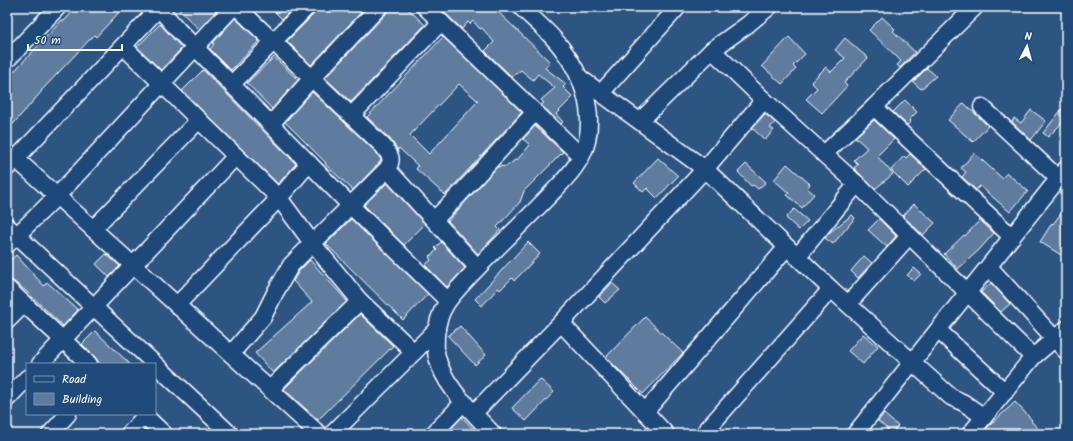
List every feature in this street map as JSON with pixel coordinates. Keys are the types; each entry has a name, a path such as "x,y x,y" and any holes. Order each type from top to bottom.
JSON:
{"street":[{"path":"8,56 58,7"},
{"path":"319,434 57,196 12,164 159,7 195,47 351,206 447,300"},
{"path":"155,363 94,306 10,235 57,196 233,7"},
{"path":"231,354 263,317 291,265 351,206 391,163 390,155 237,7"},
{"path":"232,84 307,7"},
{"path":"271,124 379,7"},
{"path":"425,7 581,156"},
{"path":"493,434 446,381 436,356 439,317 447,300 477,267 519,227 565,179 581,156 587,141 589,108 580,78 564,50 521,7"},
{"path":"640,121 712,50 769,7"},
{"path":"824,154 874,107 975,7"},
{"path":"601,93 673,9"},
{"path":"351,116 441,22"},
{"path":"123,46 279,198 313,244 360,301 414,352"},
{"path":"712,50 764,100 857,184 908,236 1033,357"},
{"path":"580,78 705,169 831,289 951,397 964,402 984,417"},
{"path":"433,434 469,407 561,323 705,169 764,100"},
{"path":"874,107 1012,238"},
{"path":"855,434 968,294 1062,174 982,107"},
{"path":"434,220 535,112"},
{"path":"93,229 199,120"},
{"path":"41,363 236,156"},
{"path":"177,305 279,198 309,163"},
{"path":"387,169 477,267"},
{"path":"645,412 792,252 857,184"},
{"path":"848,304 908,236"},
{"path":"989,267 1061,334 1066,351"},
{"path":"7,288 88,363"},
{"path":"703,434 831,289"},
{"path":"270,389 360,301"},
{"path":"7,321 24,304"},
{"path":"561,323 666,434"},
{"path":"332,434 437,329"},
{"path":"938,330 1005,392"},
{"path":"970,434 1033,357 1061,334"},
{"path":"156,364 230,434"},
{"path":"7,399 26,379"},
{"path":"50,434 67,415"},
{"path":"129,434 144,415 164,434"}],"building":[{"path":"77,7 124,7 96,37 94,35 41,91 7,131 7,79 62,20 64,21"},
{"path":"176,7 220,7 199,29"},
{"path":"270,7 294,7 282,19"},
{"path":"316,7 366,7 311,65 287,41 314,14"},
{"path":"388,7 406,7 425,25 351,102 325,78 386,14"},
{"path":"439,7 493,7 550,62 545,68 566,84 563,87 573,97 556,114 563,122 561,124 541,105 544,103 541,100 555,88 538,74 533,80 521,70 512,77 485,51 494,42 482,28 480,29 473,21 470,24 468,22 462,29"},
{"path":"882,17 895,29 893,31 915,52 900,68 897,65 901,61 869,30"},
{"path":"235,18 259,41 231,70 210,49 214,44 213,43"},
{"path":"160,24 182,48 161,70 137,47"},
{"path":"443,37 522,112 445,195 416,169 418,166 399,148 398,150 390,139 367,117","holes":["459,84 478,101 429,154 410,135"]},
{"path":"789,37 805,54 793,66 796,69 782,84 762,66"},
{"path":"845,38 868,58 844,83 847,86 822,113 806,99 817,88 811,82 826,67 831,72 845,58 835,50"},
{"path":"274,57 298,80 272,109 247,83"},
{"path":"927,68 936,76 921,89 913,82"},
{"path":"203,70 296,164 278,184 182,91"},
{"path":"312,92 376,152 381,160 353,190 325,164 326,163 285,122"},
{"path":"905,100 917,112 909,120 911,122 907,125 893,112"},
{"path":"964,103 988,126 973,142 948,120"},
{"path":"1066,104 1066,119 1048,137 1043,133"},
{"path":"1031,110 1046,121 1031,140 1012,122 1014,118 1021,123"},
{"path":"765,114 775,122 770,128 774,130 765,140 752,128"},
{"path":"874,120 894,139 877,156 893,174 875,189 854,168 858,164 854,160 867,148 855,137"},
{"path":"535,126 563,152 524,191 520,202 497,227 500,230 478,254 448,221 497,167 507,166 515,160 516,161 530,145 523,139"},
{"path":"974,153 1002,178 1007,173 1028,191 1010,212 980,186 976,190 962,177 966,172 961,168"},
{"path":"910,154 926,169 908,187 891,170 904,156 906,158"},
{"path":"658,158 678,176 657,198 647,188 643,192 634,183"},
{"path":"746,164 766,182 758,189 753,185 751,186 738,172"},
{"path":"787,164 810,184 807,188 814,194 802,208 787,195 789,193 774,180"},
{"path":"387,183 425,224 404,245 364,205"},
{"path":"914,204 935,223 923,235 903,216"},
{"path":"1066,207 1066,258 1040,242 1052,223 1053,224"},
{"path":"794,209 808,221 799,230 786,218"},
{"path":"852,215 855,218 833,244 825,238 830,232"},
{"path":"351,219 428,294 403,320 326,244"},
{"path":"879,219 896,236 887,247 868,230"},
{"path":"980,220 994,233 979,250 958,269 944,254 964,235 965,236"},
{"path":"441,242 465,268 447,287 425,265 431,260 429,257 437,250 435,248"},
{"path":"528,242 540,254 514,281 512,278 500,290 498,288 482,306 475,299"},
{"path":"106,254 120,266 109,277 96,264"},
{"path":"16,255 44,286 47,282 78,310 63,326 26,291 13,281 7,279 7,263"},
{"path":"864,256 872,263 858,278 851,271"},
{"path":"310,260 347,301 273,373 255,353 312,302 293,281 299,271"},
{"path":"914,268 921,274 914,281 907,275"},
{"path":"612,283 620,290 605,303 599,297"},
{"path":"991,283 1010,304 1001,312 981,292"},
{"path":"360,314 393,346 318,420 284,389"},
{"path":"645,317 683,353 643,394 606,357"},
{"path":"460,326 486,355 475,365 448,336"},
{"path":"95,331 129,363 99,363 82,344"},
{"path":"863,334 878,346 863,364 848,351"},
{"path":"540,379 554,392 526,421 512,408"},
{"path":"1015,402 1043,434 982,434 990,425"},
{"path":"884,414 898,426 892,433 878,421"},
{"path":"462,417 478,434 446,434"}]}
